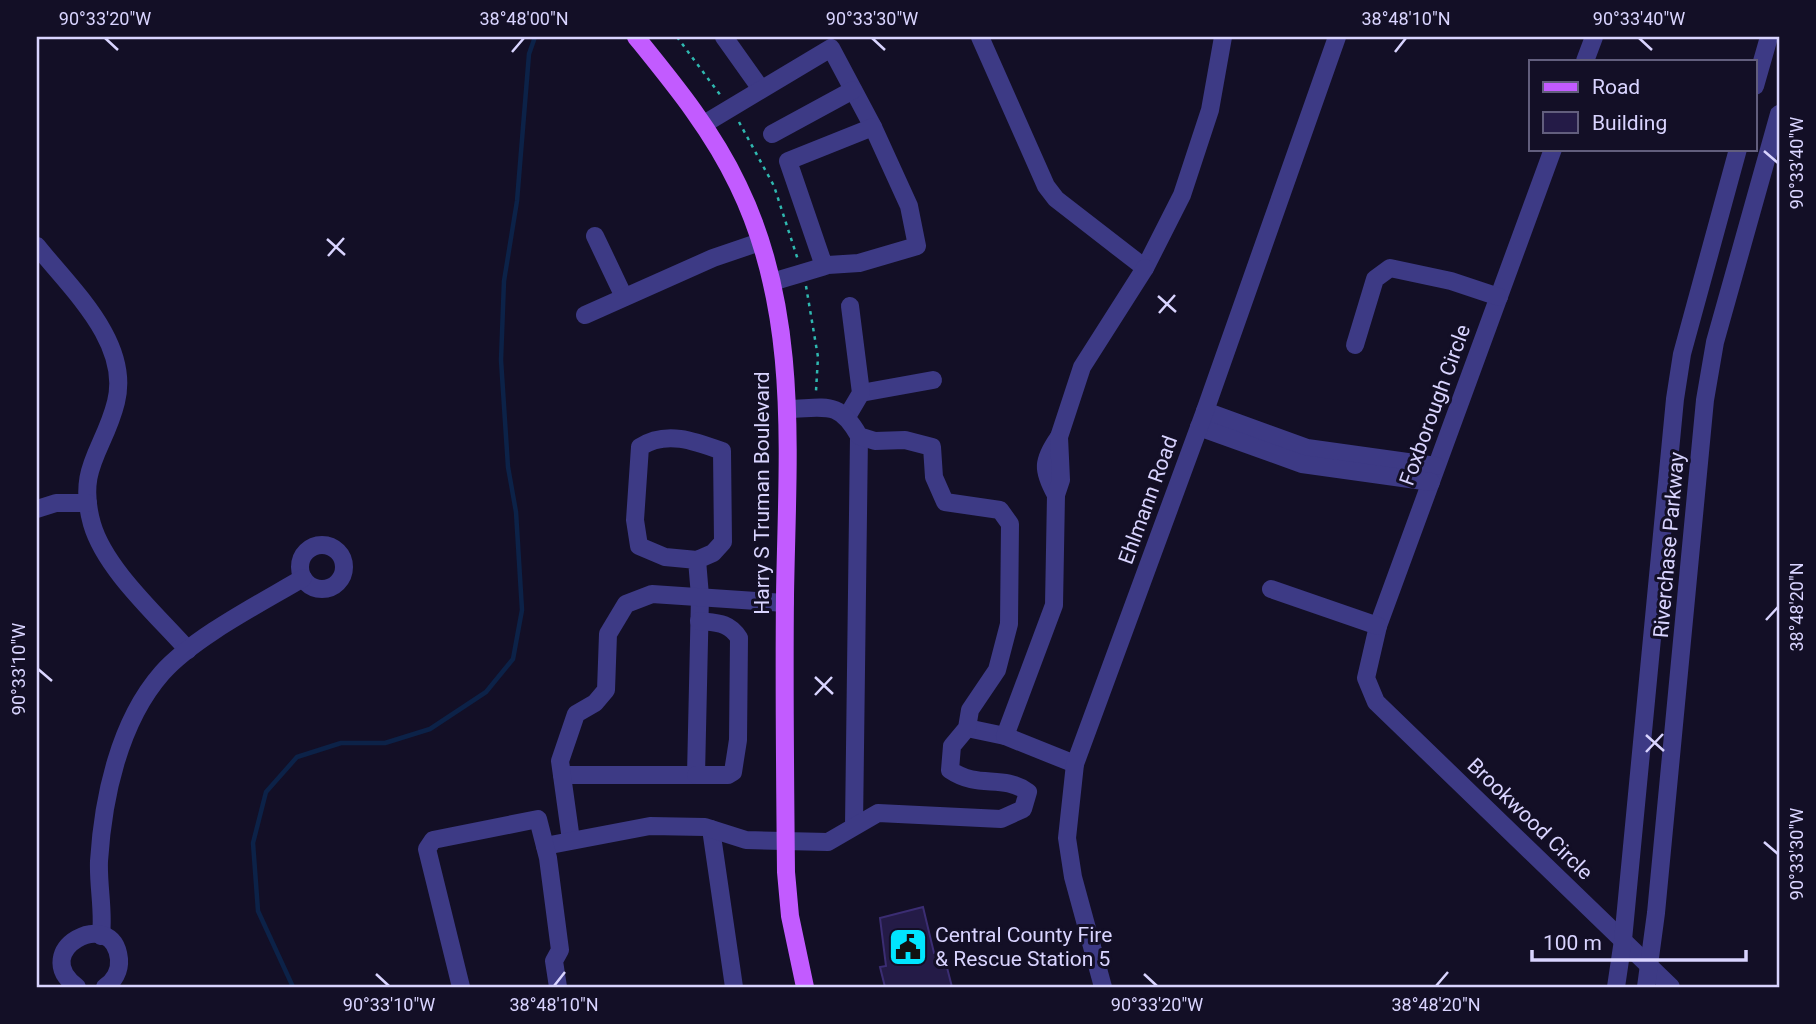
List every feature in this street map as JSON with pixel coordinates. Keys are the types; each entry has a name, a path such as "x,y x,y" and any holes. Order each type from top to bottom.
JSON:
{"main road":[{"name":"Harry S Truman Boulevard","path":"636,37 704,124 739,186 772,282 781,327 789,409 785,603 786,841 790,916 805,987"}],"street":[{"path":"724,37 761,89"},
{"path":"981,37 1046,186 1056,199 1145,268"},
{"path":"1005,736 1054,605 1056,495 1061,480 1059,437 1082,367 1145,268 1182,195 1210,110 1223,37"},
{"name":"Ehlmann Road","path":"1103,987 1073,877 1067,838 1075,764 1202,419 1337,37"},
{"path":"1586,60 1594,37"},
{"path":"1756,82 1769,37"},
{"path":"704,124 831,48 873,127 909,206 916,246 859,263 824,266 772,282"},
{"path":"772,134 853,90"},
{"name":"Riverchase Parkway","path":"1646,987 1705,400 1715,342 1779,114"},
{"path":"824,266 788,161 873,127"},
{"name":"Foxborough Circle","path":"1366,678 1378,626 1553,150"},
{"name":"Riverchase Parkway","path":"1616,987 1682,354 1738,150"},
{"path":"595,236 624,297"},
{"path":"585,315 760,242"},
{"path":"37,246 101,329 112,351 118,378 116,401 87,478 92,526 105,554 188,650"},
{"path":"1355,345 1375,279 1390,268 1451,281 1499,297"},
{"path":"848,415 861,393 850,306"},
{"path":"861,393 933,380"},
{"path":"789,409 816,408 848,415"},
{"path":"848,415 859,436 854,826"},
{"path":"1202,419 1307,448 1433,474"},
{"path":"545,846 650,826 711,829 746,840 828,842 878,813 1001,820 1023,809 1028,792 1015,782 966,781 950,770 952,747 967,728 970,710 997,670 1009,624 1010,524 1000,510 945,502 934,477 932,447 905,440 875,441 859,436"},
{"path":"653,438 691,439 722,451 723,542 713,553 697,560 664,558 639,545 635,520 640,447 653,438"},
{"path":"37,509 56,503 88,503"},
{"path":"1662,549 1692,550"},
{"path":"696,775 700,596 697,560"},
{"path":"101,936 104,915 99,861 114,768 124,734 140,703 163,673 188,650 303,578"},
{"path":"1271,589 1378,626"},
{"path":"571,840 560,761 576,715 595,703 606,690 608,634 626,604 652,594 785,603"},
{"path":"562,775 728,775 733,772 738,740 739,638 733,628 699,621"},
{"name":"Brookwood Circle","path":"1366,678 1376,702 1671,987"},
{"path":"967,728 1005,736 1075,764"},
{"path":"461,987 427,849 433,840 538,819 545,846 560,950 554,961 558,987"},
{"path":"711,829 734,987"},
{"path":"77,987 64,972 63,954 74,939 92,933 101,936 116,948 119,957 116,975 104,987"}],"path":[{"path":"677,37 730,109 774,187 802,273 818,356 816,408"}],"building":[{"name":"Central County Fire & Rescue Station 5","path":"923,907 934,953 943,952 952,987 885,987 880,967 886,966 880,918"}],"waterway":[{"path":"293,987 258,911 253,843 266,792 297,757 341,743 385,743 430,729 486,692 513,659 522,610 516,512 508,467 501,360 504,281 517,201 529,54 535,37"}],"place":[{"name":"Central County Fire & Rescue Station 5","path":"908,947"}]}
